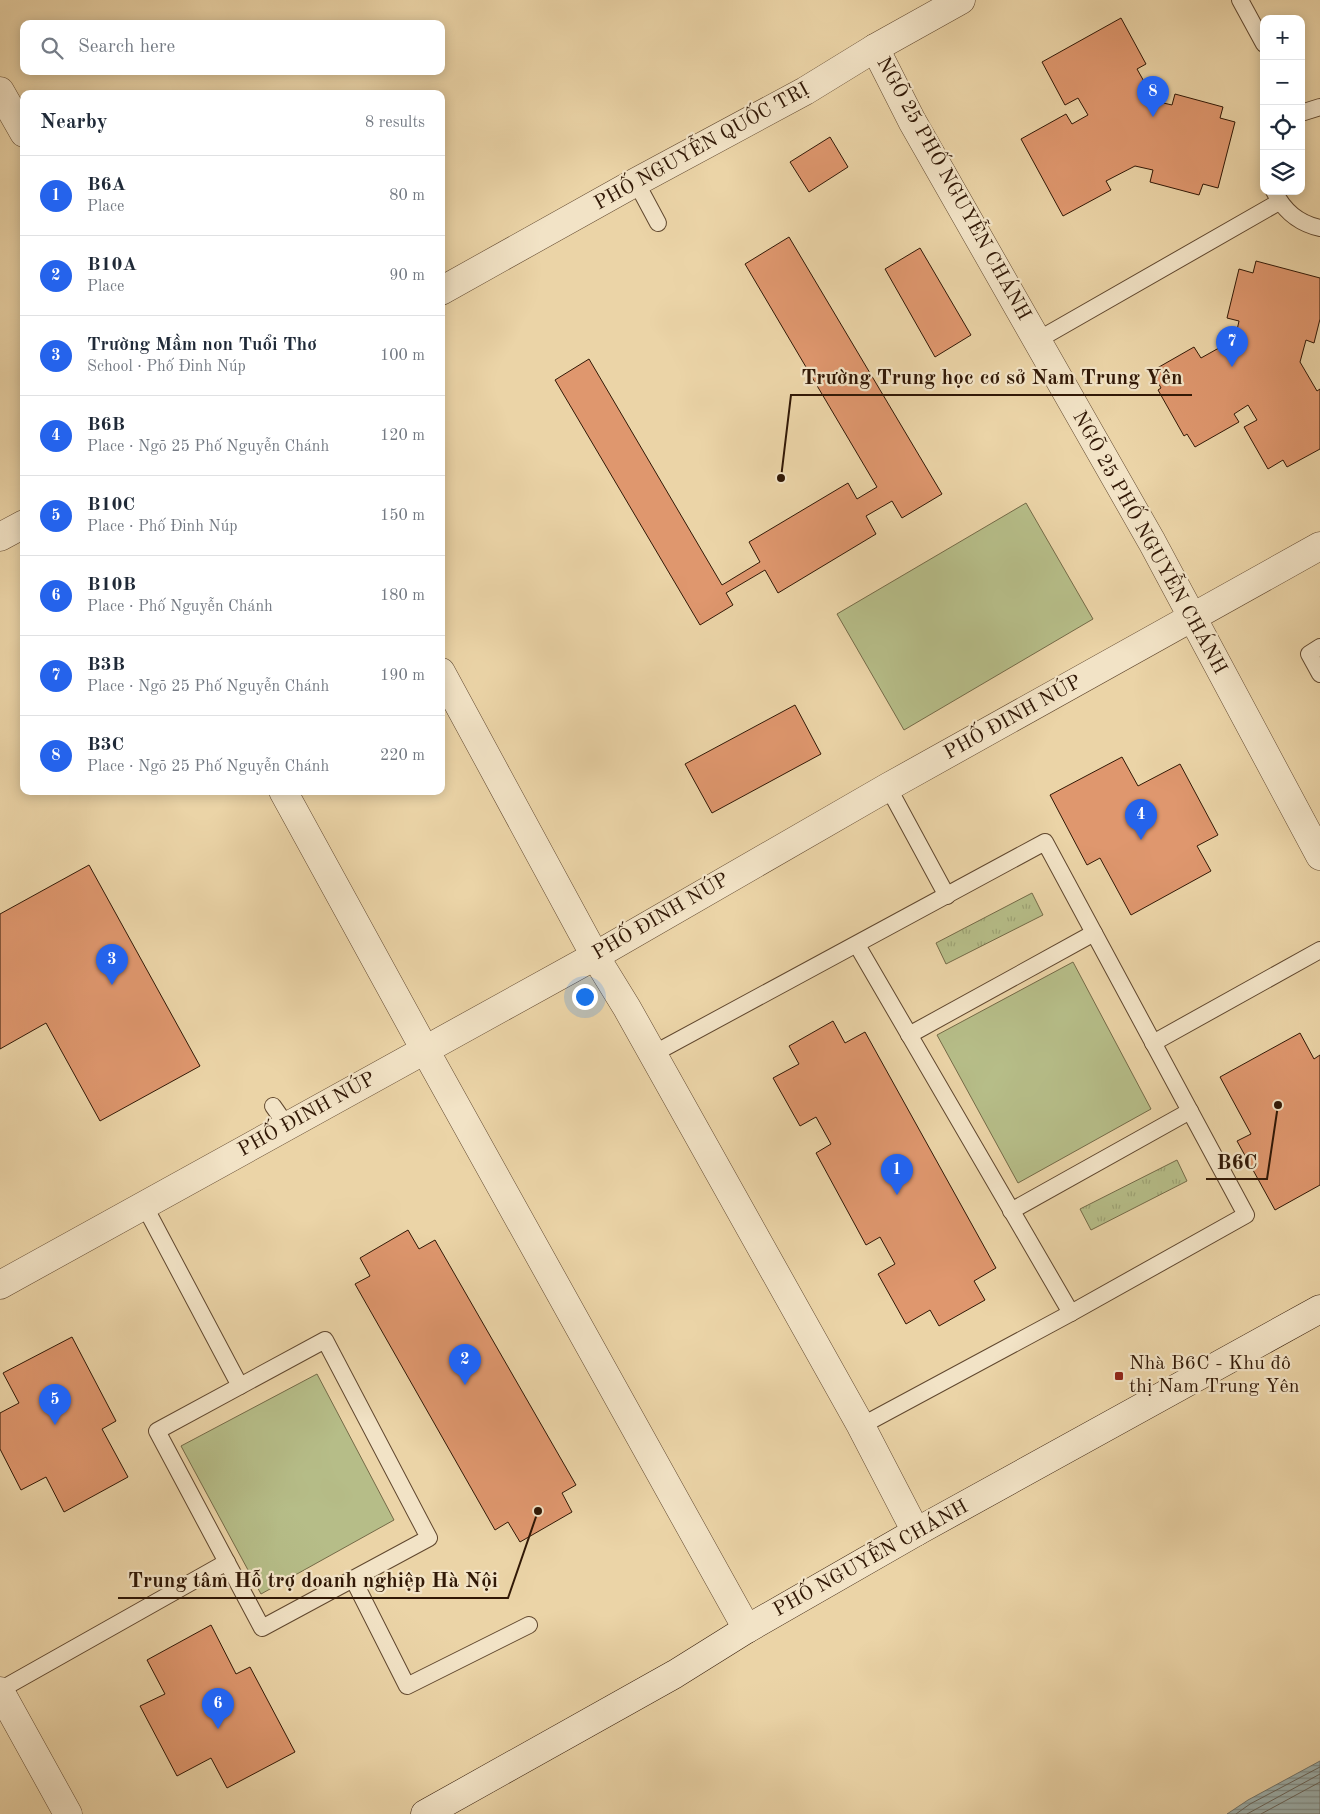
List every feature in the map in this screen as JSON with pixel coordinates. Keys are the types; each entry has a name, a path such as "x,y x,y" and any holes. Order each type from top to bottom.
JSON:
{"street":[{"name":"PHỐ NGUYỄN QUỐC TRỊ","path":"445,289 636,182 805,91 875,48 961,0"},
{"name":"NGÕ 25 PHỐ NGUYỄN CHÁNH","path":"875,48 912,121 1152,542 1320,856"},
{"path":"0,92 20,126"},
{"path":"0,537 20,526"},
{"name":"PHỐ ĐINH NÚP","path":"0,1285 144,1205 280,1116 425,1050 595,956 888,788 1320,546"},
{"path":"445,679 595,956 627,1008 861,1426 916,1532"},
{"path":"285,795 747,1629"},
{"name":"PHỐ NGUYỄN CHÁNH","path":"425,1814 675,1674 747,1629 916,1532 1320,1310"},
{"path":"0,1691 68,1814"}],"lane":[{"path":"1240,0 1260,37"},
{"path":"1305,111 1320,106"},
{"path":"636,182 658,224"},
{"path":"1036,341 1277,197 1298,220 1320,228"},
{"path":"1320,647 1309,654 1320,674"},
{"path":"888,788 947,896"},
{"path":"653,1054 1045,842 1246,1215 1071,1313 861,1426"},
{"path":"909,1035 1094,932"},
{"path":"857,945 1071,1313"},
{"path":"1153,1043 1320,950"},
{"path":"1011,1211 1190,1111"},
{"path":"144,1205 240,1386"},
{"path":"325,1340 429,1538 262,1628 157,1431 240,1386 325,1340"},
{"path":"0,1691 227,1562"},
{"path":"353,1579 407,1686 529,1625"}],"green space":[{"path":"1026,503 1093,619 904,730 837,614"},
{"path":"1032,893 1043,915 946,964 936,943"},
{"path":"1073,962 1151,1109 1018,1183 937,1035"},
{"path":"1177,1160 1187,1181 1091,1230 1080,1209"},
{"path":"317,1374 394,1520 261,1594 181,1446"}],"water":[{"path":"1320,1761 1320,1814 1227,1814 1248,1800"}],"building":[{"path":"1121,18 1146,64 1137,69 1155,101 1172,105 1175,94 1223,107 1220,118 1235,122 1218,188 1203,184 1199,195 1150,182 1153,170 1135,166 1106,181 1111,190 1063,216 1021,139 1066,114 1072,124 1088,115 1078,98 1065,105 1042,62"},
{"path":"830,137 848,167 809,192 790,162"},
{"path":"789,237 942,494 902,518 892,501 866,516 876,534 778,593 765,570 726,593 733,605 700,625 555,380 589,359 722,585 760,562 749,542 848,483 857,499 877,487 745,264"},
{"path":"920,248 971,335 935,357 885,269"},
{"path":"1256,261 1320,278 1320,319 1314,343 1306,340 1300,362 1317,391 1320,389 1320,449 1287,467 1283,460 1268,469 1244,427 1257,420 1248,405 1234,414 1239,422 1195,447 1187,434 1184,436 1158,390 1161,388 1152,371 1194,347 1201,358 1235,339 1239,321 1227,318 1239,269 1253,273"},
{"path":"795,705 821,754 712,813 685,764"},
{"path":"1122,757 1138,786 1180,764 1218,835 1197,846 1211,871 1131,915 1100,858 1087,865 1050,795"},
{"path":"89,865 200,1066 100,1121 46,1023 0,1049 0,914"},
{"path":"833,1021 845,1043 865,1032 996,1268 974,1281 985,1300 939,1326 930,1310 906,1324 878,1274 895,1264 880,1237 866,1245 816,1153 831,1144 816,1117 800,1126 773,1078 799,1064 789,1046"},
{"path":"1300,1033 1314,1059 1320,1055 1320,1185 1275,1210 1237,1141 1251,1134 1220,1077"},
{"path":"408,1230 419,1249 435,1240 576,1485 562,1493 572,1512 520,1542 508,1522 495,1530 355,1284 370,1276 360,1258"},
{"path":"72,1337 116,1421 102,1429 128,1477 64,1512 46,1477 21,1490 0,1449 0,1413 19,1403 3,1373"},
{"path":"211,1625 236,1674 250,1667 295,1752 227,1788 211,1758 177,1776 140,1706 165,1694 147,1660"}],"place":[{"name":"B3C","path":"1153,117"},
{"name":"B3B","path":"1232,367"},
{"name":"Trường Trung học cơ sở Nam Trung Yên","path":"781,478"},
{"name":"B6B","path":"1141,840"},
{"name":"Trường Mầm non Tuổi Thơ","path":"112,985"},
{"name":"B6C","path":"1278,1105"},
{"name":"B6A","path":"897,1195"},
{"name":"Nhà B6C - Khu đô thị Nam Trung Yên","path":"1119,1376"},
{"name":"B10A","path":"465,1385"},
{"name":"B10C","path":"55,1425"},
{"name":"Trung tâm Hỗ trợ doanh nghiệp Hà Nội","path":"538,1511"},
{"name":"B10B","path":"218,1729"}]}
